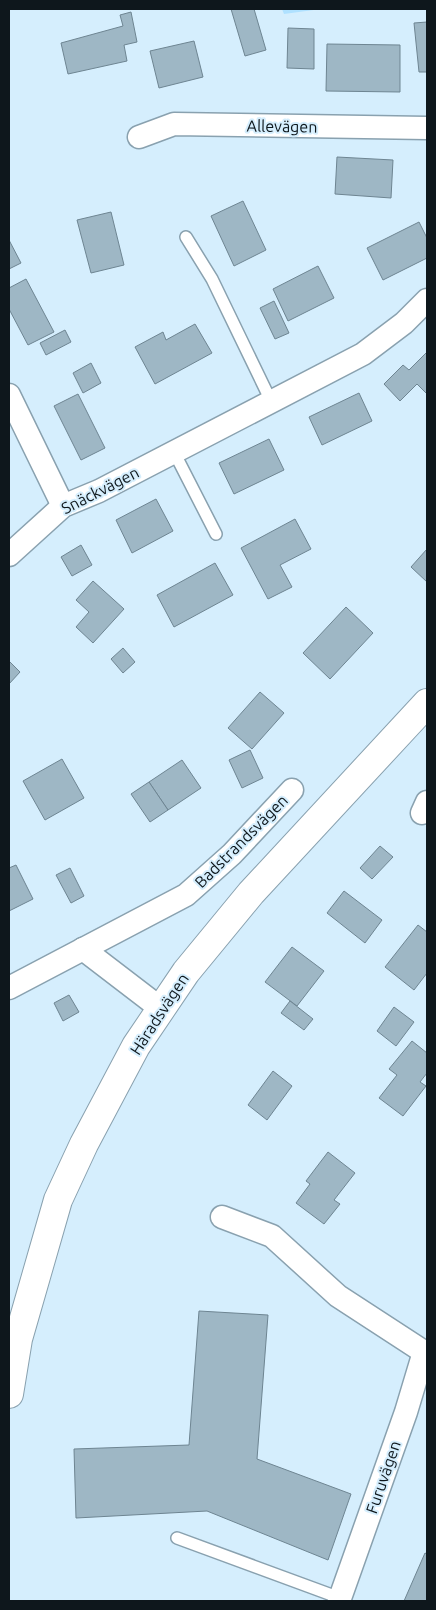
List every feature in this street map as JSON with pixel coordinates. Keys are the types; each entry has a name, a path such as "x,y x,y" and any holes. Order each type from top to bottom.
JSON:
{"street":[{"name":"Allevägen","path":"139,136 174,124 427,128"},
{"name":"Snäckvägen","path":"9,555 64,506 99,492 363,354 404,323 427,300"},
{"path":"9,395 64,506"},
{"name":"Häradsvägen","path":"9,1394 18,1339 58,1200 84,1144 136,1046 186,972 251,894 427,703"},
{"name":"Badstrandsvägen","path":"9,988 186,895 232,854 292,790"},
{"path":"83,949 160,1008"},
{"name":"Furuvägen","path":"222,1218 272,1236 338,1296 426,1352 339,1600"}],"lane":[{"path":"186,237 212,279 271,401"},
{"path":"174,452 216,534"},
{"path":"177,1538 339,1600"}],"shaded area":[{"path":"282,9 321,9 284,14"}],"building":[{"path":"231,9 254,9 266,50 245,56"},
{"path":"131,12 137,42 124,45 127,61 68,74 61,43 123,26 120,15"},
{"path":"427,22 427,72 419,72 414,23"},
{"path":"288,28 314,29 314,69 287,68"},
{"path":"194,41 203,77 159,88 150,51"},
{"path":"327,44 400,45 400,92 326,91"},
{"path":"337,157 393,160 391,198 335,194"},
{"path":"243,201 266,250 234,266 211,216"},
{"path":"111,212 124,265 91,273 77,220"},
{"path":"419,222 427,238 427,258 383,280 367,248"},
{"path":"9,240 21,263 9,269"},
{"path":"318,266 334,298 288,321 273,289"},
{"path":"26,279 54,332 28,345 9,309 9,288"},
{"path":"274,301 289,333 275,339 260,308"},
{"path":"195,324 212,353 155,384 135,347 163,332 166,340"},
{"path":"65,330 71,342 46,355 40,343"},
{"path":"427,352 427,394 417,384 400,401 384,384 403,365 409,370"},
{"path":"91,363 101,383 83,393 73,373"},
{"path":"359,393 372,421 322,445 309,417"},
{"path":"78,394 105,448 81,460 54,406"},
{"path":"269,439 284,470 234,494 219,463"},
{"path":"156,499 173,531 132,553 116,520"},
{"path":"295,519 311,549 280,565 292,587 268,599 241,548"},
{"path":"81,545 92,565 72,576 61,557"},
{"path":"427,549 427,582 411,567"},
{"path":"215,563 233,595 174,627 157,595"},
{"path":"93,581 124,609 93,643 76,627 89,612 76,600"},
{"path":"346,607 373,633 330,679 303,653"},
{"path":"123,648 135,662 123,673 111,659"},
{"path":"9,661 20,672 9,684"},
{"path":"260,692 284,713 252,749 228,728"},
{"path":"250,750 263,778 242,788 229,760"},
{"path":"62,759 84,798 45,820 23,781"},
{"path":"182,760 201,788 168,810 149,782"},
{"path":"149,782 168,810 150,822 131,794"},
{"path":"380,846 393,857 372,879 360,868"},
{"path":"16,865 33,899 9,911 9,868"},
{"path":"70,868 84,896 71,903 56,875"},
{"path":"344,891 382,920 365,943 327,913"},
{"path":"418,925 427,932 427,973 414,990 385,967"},
{"path":"292,947 324,971 297,1006 265,982"},
{"path":"69,995 79,1012 63,1021 54,1003"},
{"path":"290,1001 313,1019 304,1030 281,1013"},
{"path":"394,1007 414,1022 396,1046 377,1031"},
{"path":"412,1041 427,1053 427,1073 420,1082 426,1086 403,1116 379,1098 397,1075 389,1069"},
{"path":"273,1071 292,1086 267,1120 248,1105"},
{"path":"328,1152 355,1173 334,1200 340,1204 324,1224 296,1203 310,1184 306,1181"},
{"path":"199,1311 268,1315 257,1459 351,1494 328,1560 207,1511 76,1518 74,1449 189,1445"},
{"path":"425,1553 427,1554 427,1601 404,1601"}]}
